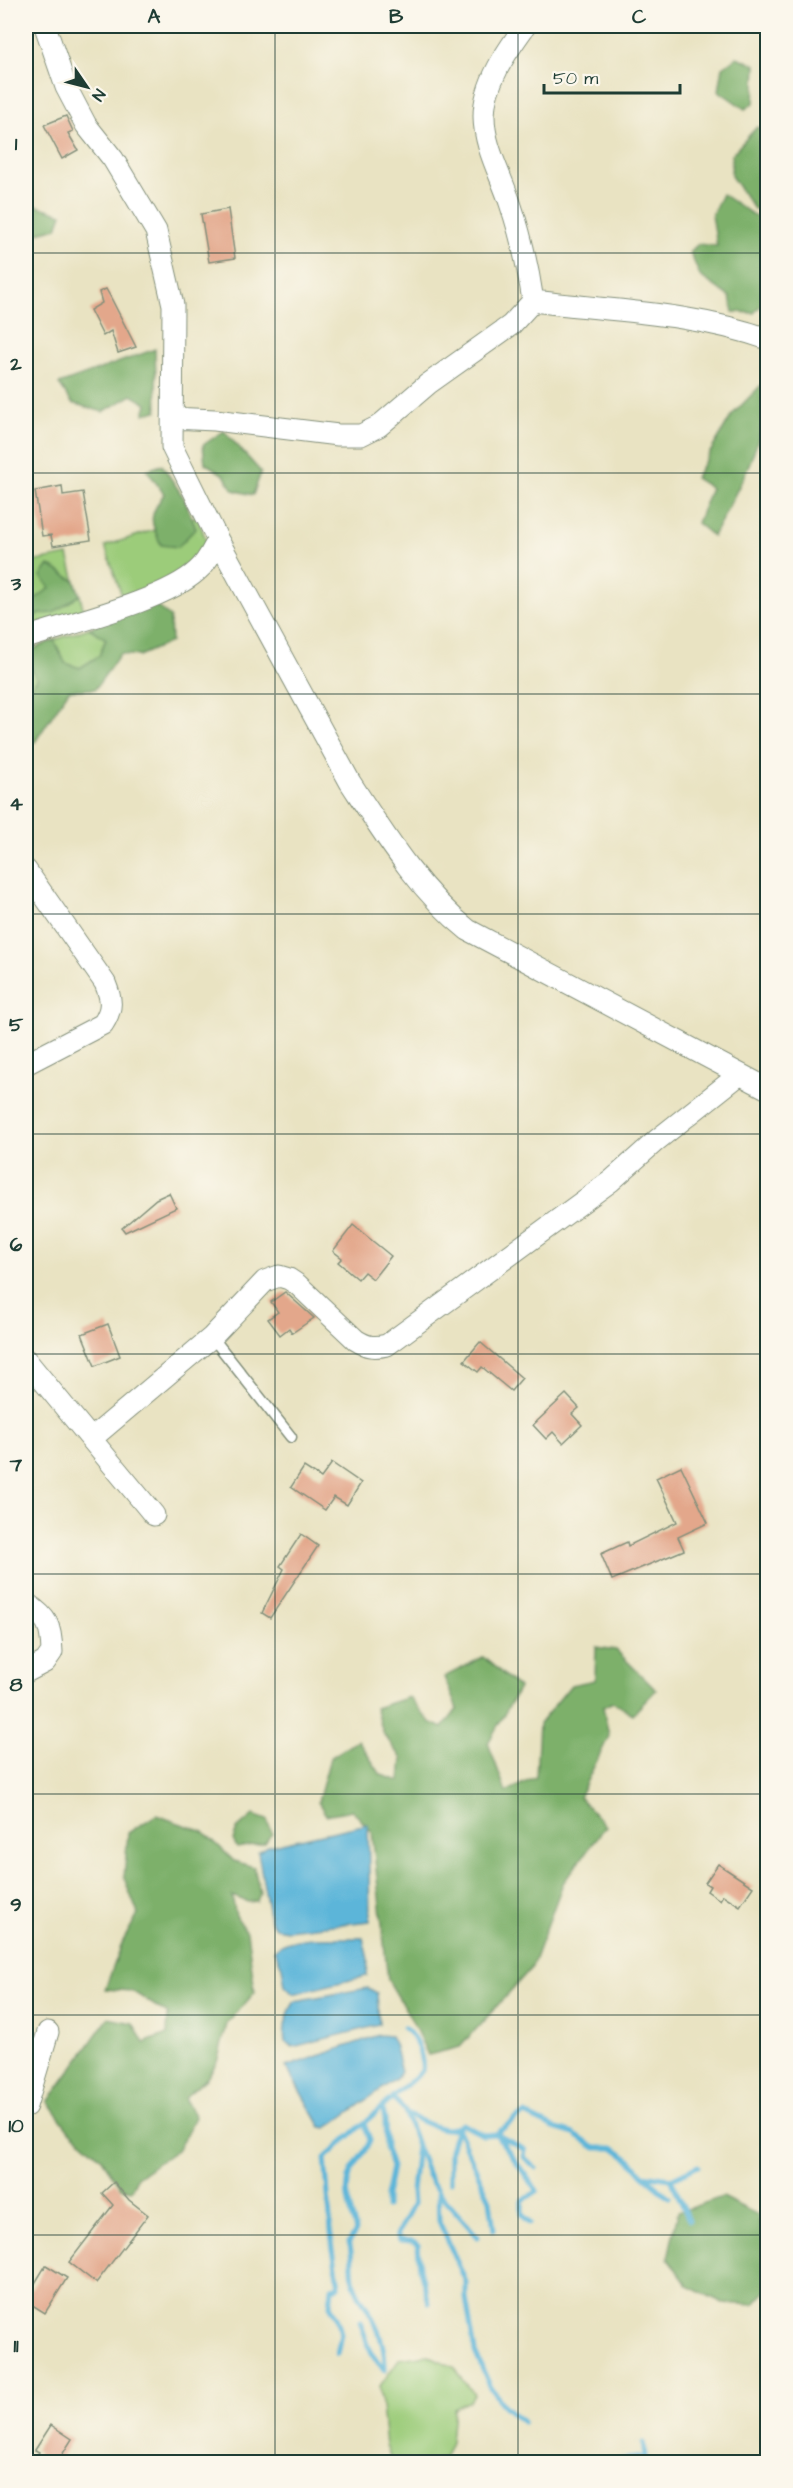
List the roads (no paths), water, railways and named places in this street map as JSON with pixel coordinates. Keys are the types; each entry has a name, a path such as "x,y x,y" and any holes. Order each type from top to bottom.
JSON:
{"street":[{"path":"525,26 507,50 489,87 484,116 490,152 510,201 526,258 533,301"},
{"path":"53,27 66,87 86,125 113,159 156,231 173,305 172,447 218,540 350,782 400,855 448,914 468,930 768,1089"},
{"path":"533,301 663,314 706,321 768,339"},
{"path":"172,418 215,420 338,435 361,435 379,426 428,384 511,325 533,301"},
{"path":"26,638 130,604 176,586 207,561 218,540"},
{"path":"26,870 105,983 111,999 111,1012 104,1024 26,1064"},
{"path":"92,1439 212,1337 265,1281 279,1276 297,1285 356,1340 375,1348 387,1345 611,1181 657,1140 739,1075"},
{"path":"26,1360 154,1515"},
{"path":"26,1603 49,1623 52,1652 45,1662 26,1672"},
{"path":"26,2106 48,2032"}],"lane":[{"path":"212,1337 291,1437"}],"water":[{"path":"368,1824 370,1921 287,1930 275,1928 270,1921 258,1852 268,1846"},
{"path":"363,1938 368,1959 367,1976 293,1994 285,1986 282,1967 274,1950 282,1945 304,1939"},
{"path":"368,1988 377,1993 379,2025 293,2047 285,2042 286,2021 295,2001"},
{"path":"379,2035 390,2036 401,2072 397,2078 327,2128 321,2127 286,2067"}],"waterway":[{"path":"337,2354 341,2334 337,2317 330,2305 332,2288 339,2286 332,2243 325,2158 422,2071 422,2060 418,2047 404,2028"},
{"path":"392,2097 404,2109 417,2145 412,2191 413,2204 397,2235 400,2240 413,2241 418,2245 420,2269 429,2303"},
{"path":"382,2107 385,2118 386,2149 392,2167 386,2207"},
{"path":"406,2114 442,2128 456,2128 462,2124 483,2135 496,2134 525,2150 524,2157 536,2168"},
{"path":"530,2223 522,2213 522,2201 537,2191 496,2134 516,2118 525,2114 554,2128 574,2134 595,2148 613,2148 631,2161 643,2175 669,2197"},
{"path":"360,2321 373,2354 385,2370 384,2351 379,2332 354,2284 349,2242 356,2231 349,2205 348,2180 370,2140 364,2124"},
{"path":"457,2128 490,2200 494,2230"},
{"path":"450,2182 450,2150 457,2128"},
{"path":"418,2148 428,2175 438,2192 478,2237"},
{"path":"643,2175 671,2179 698,2166"},
{"path":"671,2179 689,2220"},
{"path":"438,2192 439,2221 466,2282 466,2298 475,2352 490,2386 504,2406 523,2422"},
{"path":"643,2443 646,2462"},
{"path":"600,2462 645,2457"}]}
